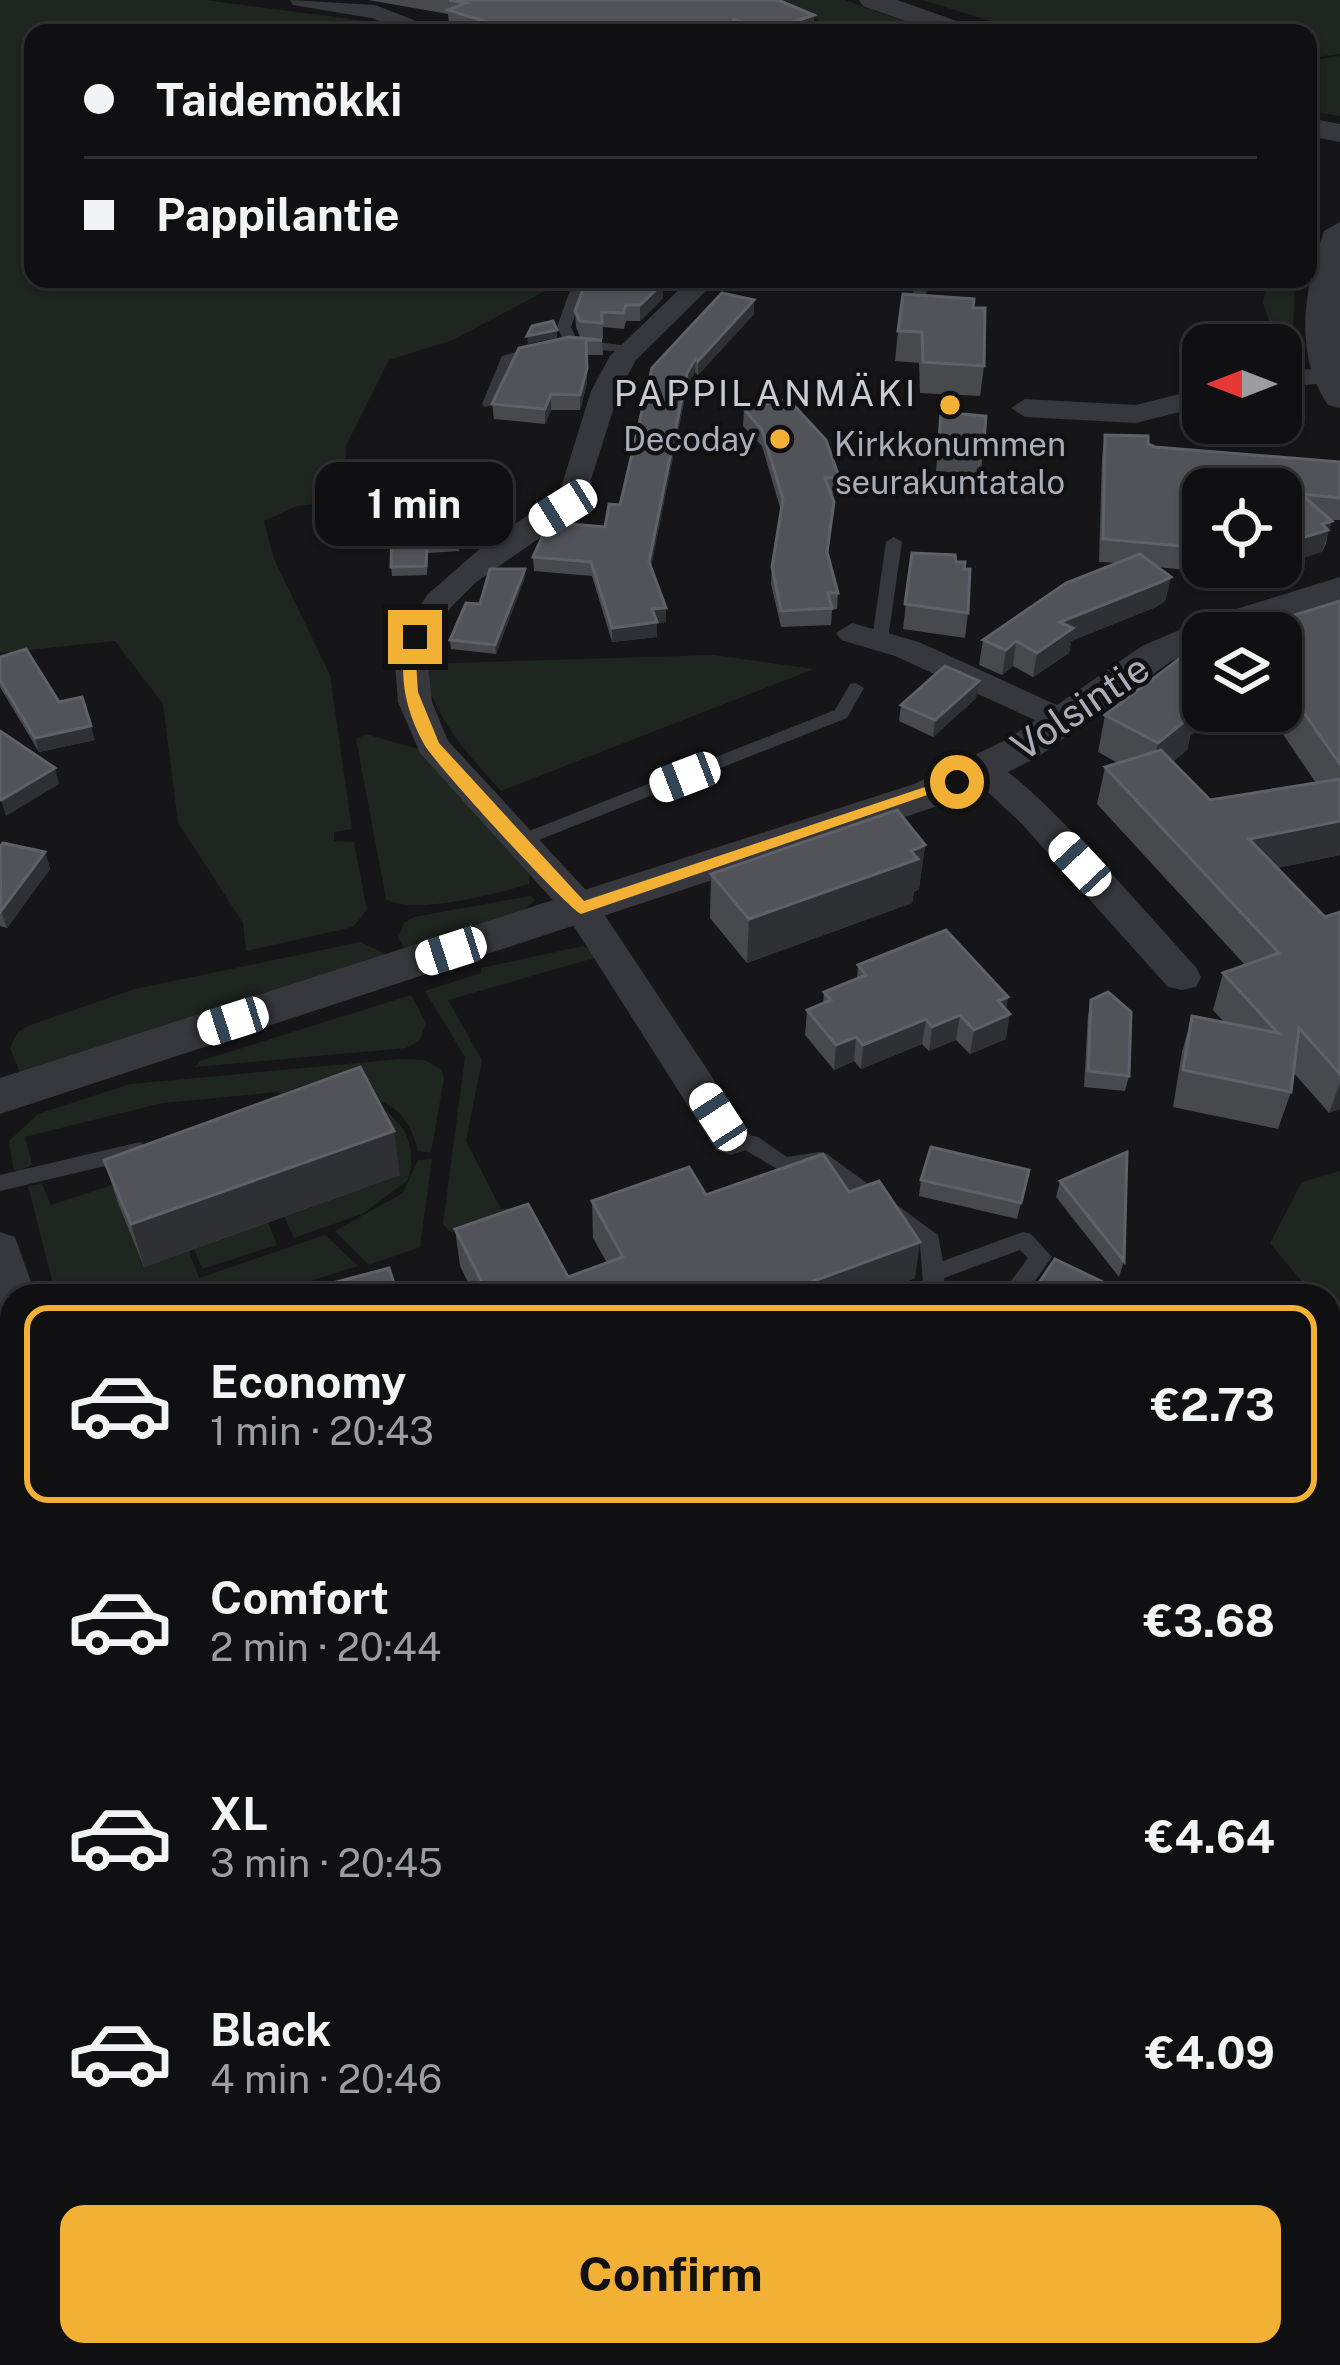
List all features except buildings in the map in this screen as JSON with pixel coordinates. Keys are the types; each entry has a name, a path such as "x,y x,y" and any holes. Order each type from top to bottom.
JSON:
{"street":[{"path":"301,0 412,14 425,24"},
{"path":"872,0 939,24"},
{"path":"1302,382 1335,387 1321,337 1320,295 1340,230"},
{"path":"695,288 630,350 605,392 574,496 455,584 415,637 409,662 417,718 432,745 581,908 731,1138"},
{"path":"1024,408 1136,415 1182,403"},
{"name":"Volsintie","path":"0,1096 929,794 985,770 1115,679 1184,640 1340,589"},
{"path":"866,636 1062,720"},
{"path":"985,770 1033,814 1183,976"},
{"path":"0,1250 10,1284"}],"lane":[{"path":"572,344 564,327 578,288"},
{"path":"920,288 922,311"},
{"path":"490,404 511,356 572,344 630,350"},
{"path":"866,636 894,542"},
{"path":"520,841 841,714 856,688"},
{"path":"731,1138 752,1143 784,1166 820,1160 930,1241 929,1284"},
{"path":"0,1183 169,1144"},
{"path":"939,1284 1023,1240 1041,1257 1020,1284"}],"shaded area":[{"path":"0,0 205,0 366,21 24,24 24,288 551,288 453,340 389,360 346,446 344,501 297,506 264,521 274,559 330,675 352,829 334,832 334,841 354,842 367,910 353,927 246,951 243,923 178,823 163,704 115,641 0,653"},
{"path":"772,0 845,0 911,24 827,24"},
{"path":"923,0 1340,0 1340,54 1317,57 1317,24 999,24"},
{"path":"1340,56 1340,116 1317,112 1317,60"},
{"path":"1266,288 1295,288 1293,324 1270,324 1263,303"},
{"path":"714,655 814,669 501,791 443,717 422,664"},
{"path":"366,734 418,749 530,873 529,884 435,904 398,904 386,899 356,739"},
{"path":"530,896 535,900 521,912 404,948 398,938 404,923 414,917"},
{"path":"360,942 386,954 20,1073 10,1048 18,1032 30,1025 135,989"},
{"path":"583,946 601,956 448,1000 482,1060 466,1141 501,1209 526,1206 450,1232 443,1224 465,1057 425,991 481,973 481,968"},
{"path":"411,995 426,1023 420,1040 406,1048 195,1067 200,1061"},
{"path":"425,1060 441,1069 444,1078 431,1153 418,1151 409,1127 382,1102 346,1099 282,1113 279,1092 162,1103 25,1137 32,1165 18,1171 13,1168 9,1141 38,1114 130,1084"},
{"path":"380,1107 408,1139 408,1180 362,1214 294,1238 284,1217 400,1175"},
{"path":"225,1148 189,1251 199,1278 325,1235 358,1266 300,1284 53,1284 28,1186 42,1184 51,1205"},
{"path":"432,1159 420,1247 369,1265 335,1231 403,1193 418,1160"},
{"path":"1340,1171 1340,1284 1304,1284 1270,1243 1302,1182"},
{"path":"268,1222 277,1245 202,1269 194,1249"}],"place":[{"name":"Kirkkonummen seurakuntatalo","path":"950,405"},
{"name":"Decoday","path":"780,439"}],"district":[{"name":"PAPPILANMÄKI","path":"766,393"}],"route":[{"path":"415,637 409,662 411,692 417,718 432,745 581,908 957,782"}]}
